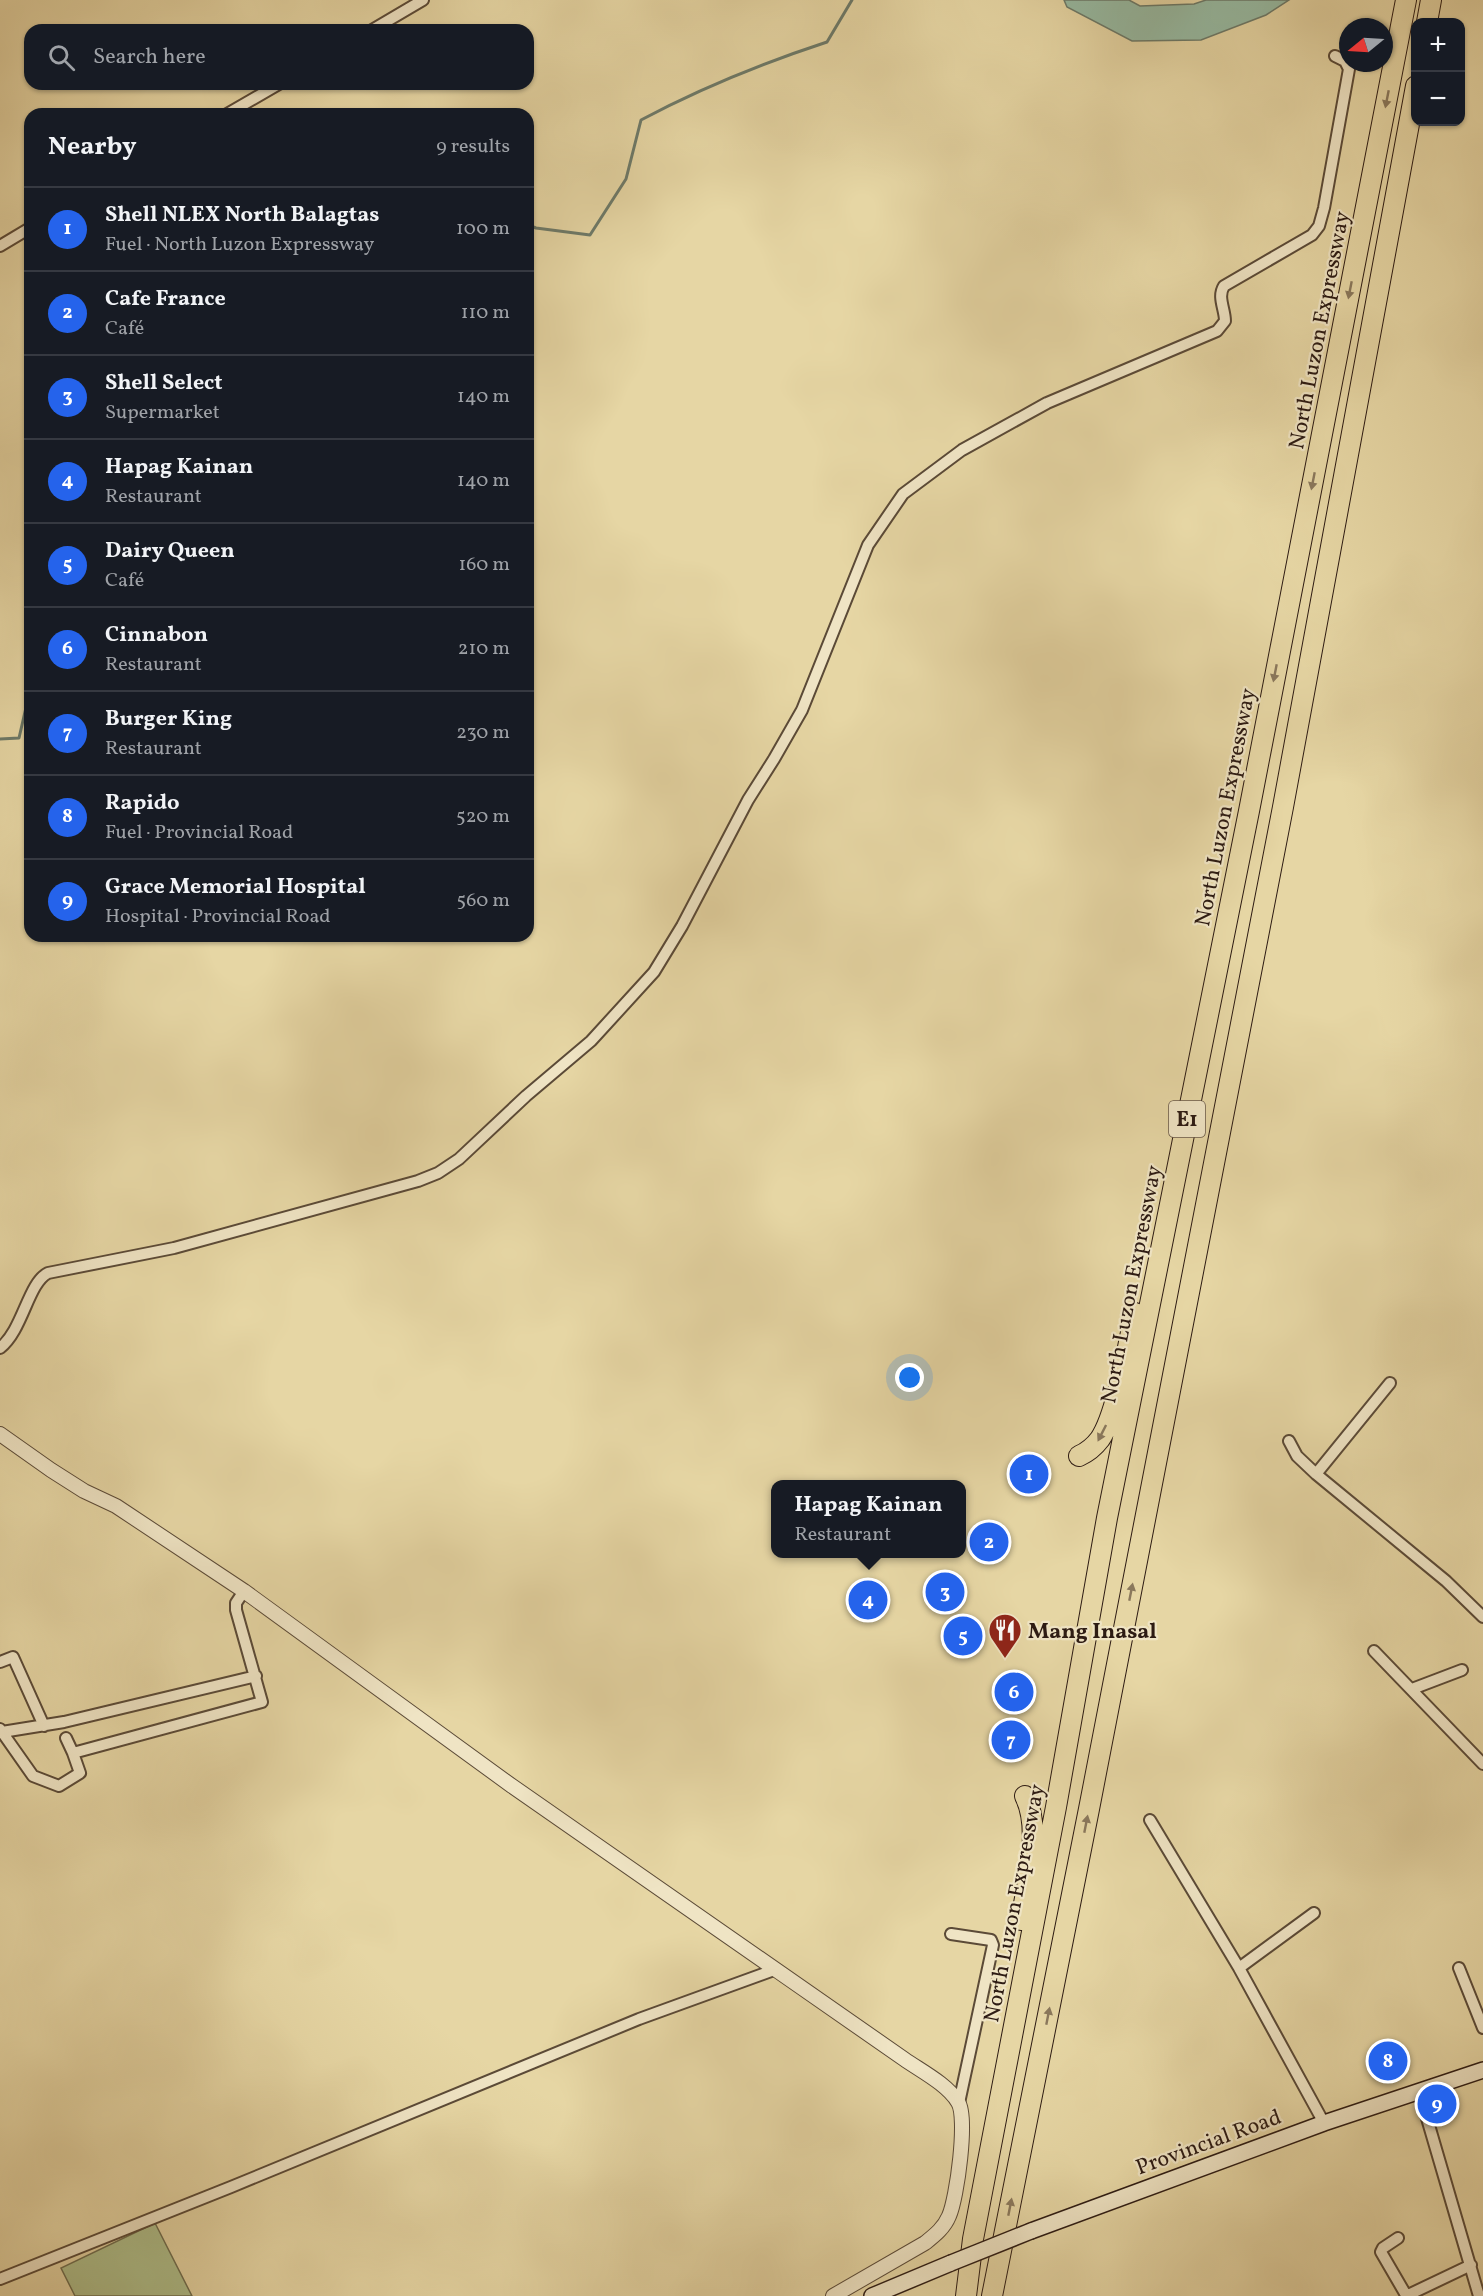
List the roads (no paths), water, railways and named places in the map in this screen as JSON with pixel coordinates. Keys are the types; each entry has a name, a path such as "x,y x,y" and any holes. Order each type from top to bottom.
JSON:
{"highway":[{"name":"North Luzon Expressway","path":"966,2296 973,2239 1056,1807 1109,1509 1407,0"},
{"path":"1428,18 1431,0"},
{"name":"E1","path":"993,2296 1283,807 1411,113"},
{"path":"1079,1456 1090,1450 1101,1437 1108,1420 1162,1191 1179,1134 1188,1114"},
{"path":"990,2152 1014,1961 1030,1868 1032,1813 1025,1796"},
{"name":"E1","path":"960,2296 973,2239"}],"main road":[{"name":"Provincial Road","path":"872,2296 1031,2231 1324,2122 1482,2073"}],"street":[{"path":"382,24 423,0"},
{"path":"0,1348 15,1333 39,1280 48,1273 174,1248 418,1181 438,1173 459,1159 526,1096 591,1041 654,972 682,926 748,800 802,710 868,545 903,494 962,450 1047,403 1217,331 1225,321 1221,299 1224,286 1312,235 1319,226 1349,69 1345,61 1335,56"},
{"path":"237,108 269,90"},
{"path":"0,246 24,232"},
{"path":"1316,1474 1390,1383"},
{"path":"0,1434 51,1470 84,1491 116,1506 244,1591 512,1786 904,2059 948,2091 959,2103"},
{"path":"1289,1441 1297,1456 1316,1474 1446,1581 1483,1617"},
{"path":"73,1753 262,1702 236,1610 236,1603 244,1591"},
{"path":"1374,1651 1483,1764"},
{"path":"0,1662 13,1657 44,1726"},
{"path":"1412,1689 1462,1670"},
{"path":"66,1738 80,1773 59,1786 33,1776 1,1730 44,1726 256,1676"},
{"path":"1150,1820 1239,1968 1324,2122"},
{"path":"1239,1968 1314,1913"},
{"path":"832,2296 925,2243 938,2232 949,2217 958,2183 962,2115 959,2103 993,1946 991,1940 951,1934"},
{"path":"1459,1968 1483,2028"},
{"path":"0,2280 639,2019 774,1970"},
{"path":"1419,2091 1479,2296"},
{"path":"1398,2238 1383,2248 1381,2252 1406,2296 1471,2265"}],"waterway":[{"path":"534,227 590,235 626,179 641,120 732,77 827,42 852,0"},
{"path":"0,739 19,738 24,716"}],"place":[{"name":"Shell NLEX North Balagtas","path":"1029,1474"},
{"name":"Cafe France","path":"989,1542"},
{"name":"Shell Select","path":"945,1592"},
{"name":"Hapag Kainan","path":"868,1600"},
{"name":"Dairy Queen","path":"963,1636"},
{"name":"Mang Inasal","path":"1005,1659"},
{"name":"Cinnabon","path":"1014,1692"},
{"name":"Burger King","path":"1011,1740"},
{"name":"Rapido","path":"1388,2061"},
{"name":"Grace Memorial Hospital","path":"1437,2104"}]}
